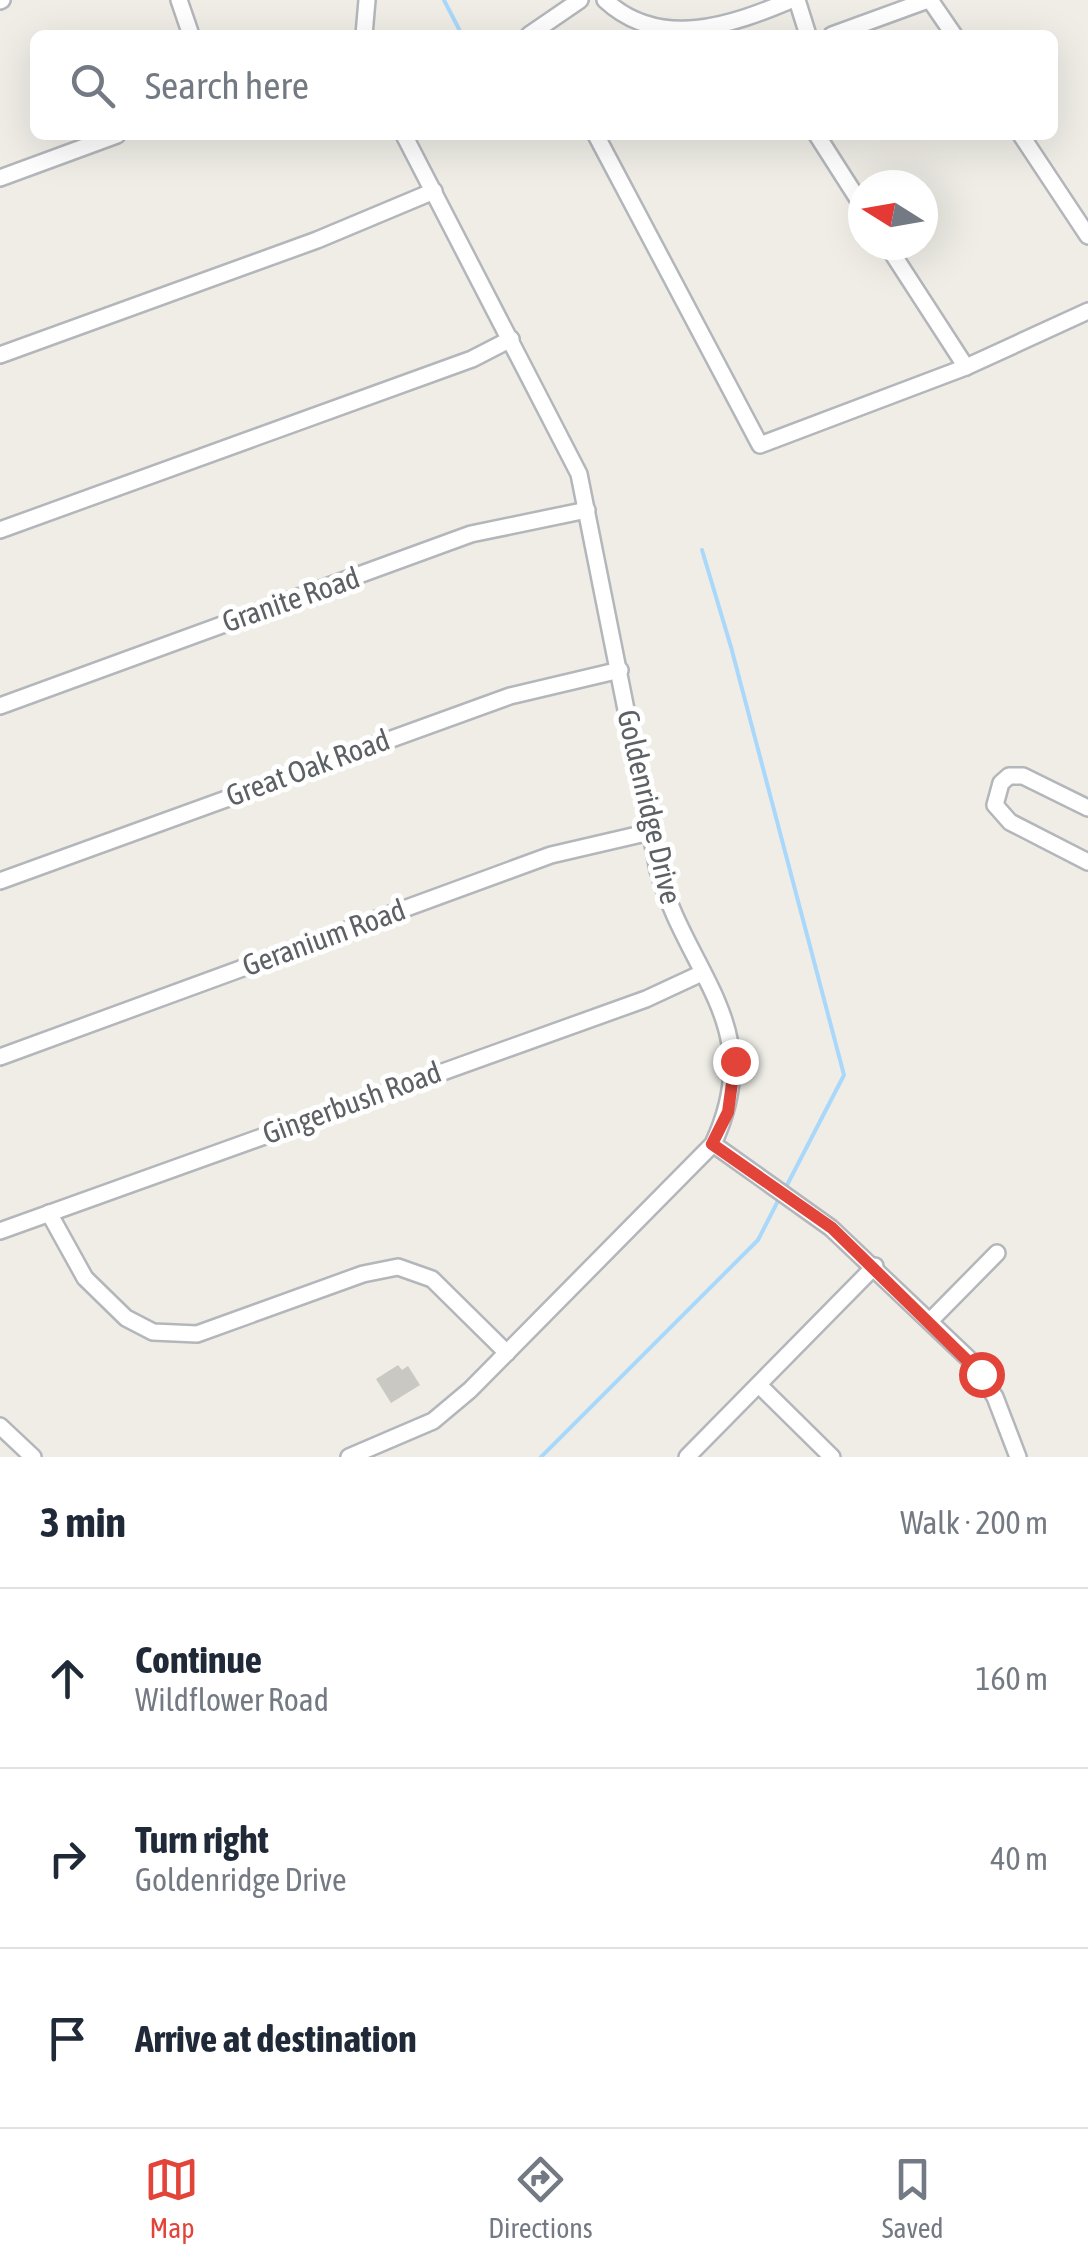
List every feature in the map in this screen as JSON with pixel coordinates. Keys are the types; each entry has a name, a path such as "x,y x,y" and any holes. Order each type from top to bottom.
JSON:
{"street":[{"path":"179,0 189,30"},
{"path":"364,30 367,0"},
{"path":"537,30 580,0"},
{"path":"605,0 625,15 656,27 706,29 739,22 794,0 806,30"},
{"path":"846,30 929,0 950,30"},
{"path":"0,178 103,140"},
{"name":"Goldenridge Drive","path":"349,1457 433,1421 712,1144 728,1112 735,1061 731,1036 668,906 587,510 572,459 407,140"},
{"path":"599,140 760,445 966,368 1088,311"},
{"path":"819,140 848,184"},
{"path":"1024,140 1088,236"},
{"path":"0,356 316,240 434,191"},
{"path":"897,260 966,368"},
{"path":"0,530 472,359 511,340"},
{"name":"Granite Road","path":"0,706 471,534 587,510"},
{"name":"Great Oak Road","path":"0,880 510,696 620,670"},
{"path":"1088,808 1024,776 1009,776 995,794 994,806 1010,822 1088,862"},
{"name":"Geranium Road","path":"0,1056 552,855 650,832"},
{"name":"Gingerbush Road","path":"0,1231 646,999 702,973"},
{"path":"712,1144 832,1228 930,1321 981,1374 995,1396 1018,1457"},
{"path":"49,1213 85,1278 126,1318 153,1332 197,1334 363,1274 398,1267 432,1280 506,1352"},
{"path":"930,1321 997,1253"},
{"path":"687,1457 875,1266"},
{"path":"759,1384 832,1457"},
{"path":"0,1426 33,1457"}],"building":[{"path":"398,1365 402,1370 408,1366 420,1385 391,1403 376,1379"}],"waterway":[{"path":"444,0 459,30"},
{"path":"702,550 844,1075 785,1189"},
{"path":"541,1457 758,1240 780,1197"}],"route":[{"path":"735,1061 728,1112 712,1144 832,1228 981,1374"}]}
